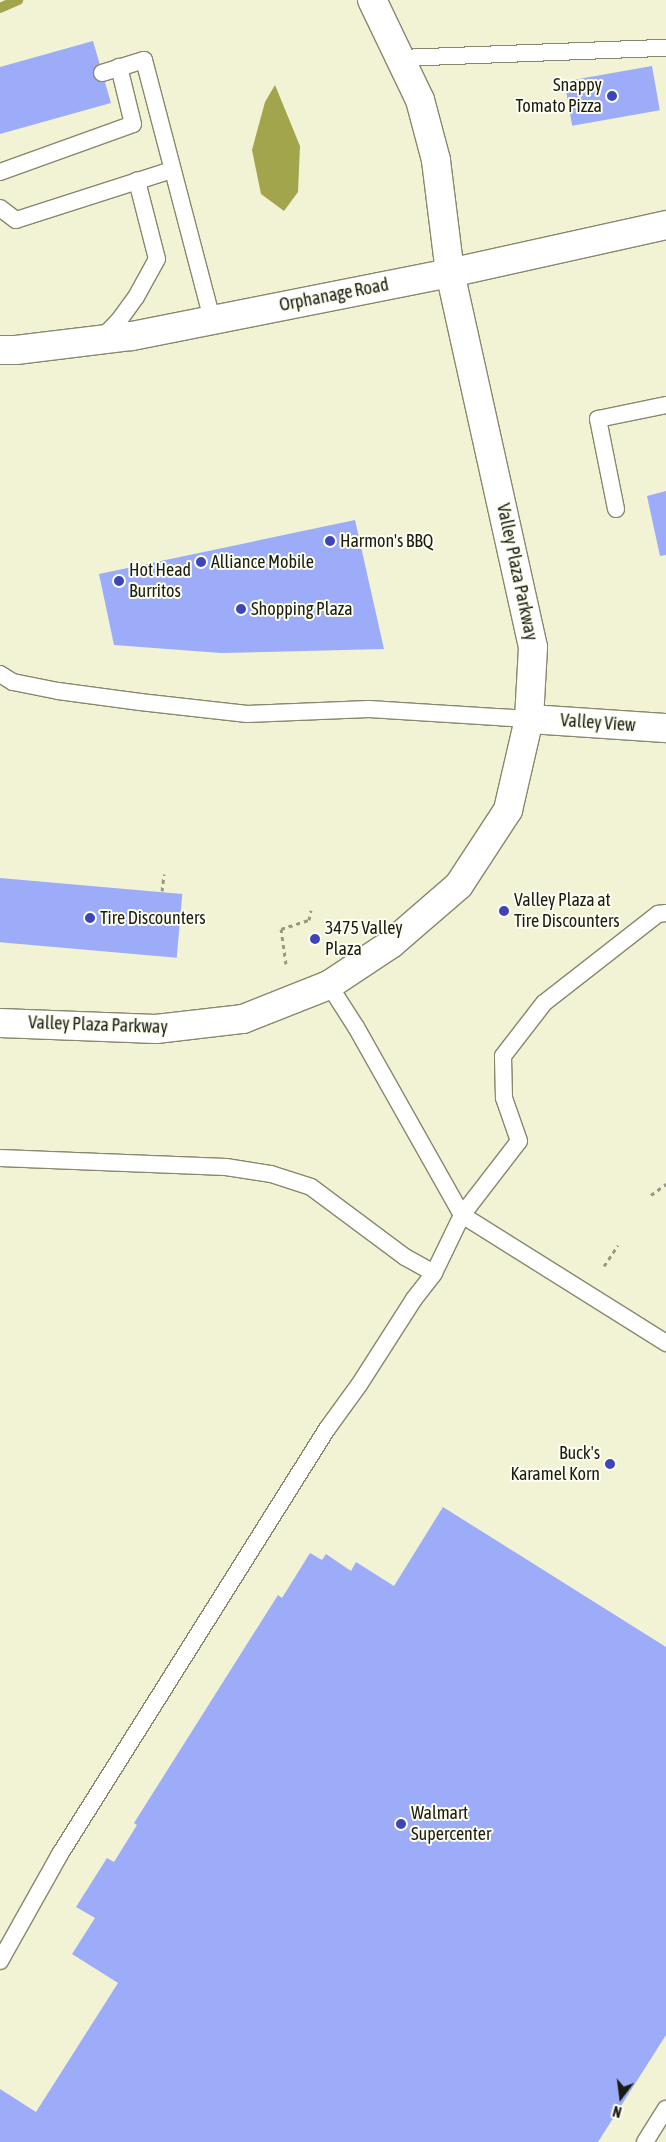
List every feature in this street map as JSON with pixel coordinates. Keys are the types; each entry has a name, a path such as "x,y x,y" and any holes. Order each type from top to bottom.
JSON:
{"street":[{"name":"Valley Plaza Parkway","path":"0,1022 156,1029 224,1022 243,1019 329,985 391,944 459,885 508,810 530,719 533,647 450,273 436,160 420,100 372,0"},
{"name":"Orphanage Road","path":"0,350 16,350 100,340 212,319 450,273 666,224"},
{"name":"Valley View","path":"530,719 666,728"}],"lane":[{"path":"400,58 666,48"},
{"path":"102,73 144,60 212,319"},
{"path":"0,172 133,124 119,67"},
{"path":"0,208 16,220 172,170"},
{"path":"100,340 120,319 136,297 157,259 137,182"},
{"path":"616,509 598,419 666,405"},
{"path":"0,674 13,682 58,690 140,702 247,714 369,709 530,719"},
{"path":"0,1961 60,1854 327,1429 359,1385 414,1299 434,1273 462,1215 519,1141 504,1098 503,1056 544,1003 658,914 666,913"},
{"path":"329,985 356,1027 462,1215 666,1343"},
{"path":"0,1158 216,1167 271,1174 310,1187 406,1257 434,1273"},
{"path":"645,2142 666,2110"}],"path":[{"path":"162,891 164,874"},
{"path":"286,964 281,929 309,920 310,910"},
{"path":"651,1195 666,1184"},
{"path":"604,1266 618,1245"}],"shaded area":[{"path":"275,85 300,146 298,192 284,211 261,194 252,150 265,102"}],"building":[{"path":"93,41 111,103 0,134 0,67"},
{"name":"Snappy Tomato Pizza","path":"652,66 660,110 572,126 564,81"},
{"path":"666,491 666,555 660,556 647,496"},
{"name":"Shopping Plaza","path":"355,520 384,649 221,653 114,645 99,574"},
{"name":"Tire Discounters","path":"0,878 182,894 177,958 0,942"},
{"name":"Walmart Supercenter","path":"443,1507 666,1647 666,2035 598,2142 0,2142 0,2089 36,2112 118,1983 72,1954 95,1918 76,1907 107,1858 114,1862 137,1825 134,1823 278,1595 282,1598 310,1553 322,1560 326,1554 351,1571 356,1562 394,1586"}],"waterway":[{"path":"0,8 18,0"}],"place":[{"name":"Snappy Tomato Pizza","path":"612,96"},
{"name":"Harmon's BBQ","path":"330,541"},
{"name":"Alliance Mobile","path":"201,562"},
{"name":"Hot Head Burritos","path":"119,581"},
{"name":"Shopping Plaza","path":"241,609"},
{"name":"Valley Plaza at Tire Discounters","path":"504,911"},
{"name":"Tire Discounters","path":"90,918"},
{"name":"3475 Valley Plaza","path":"315,939"},
{"name":"Buck's Karamel Korn","path":"610,1464"},
{"name":"Walmart Supercenter","path":"401,1824"}]}
